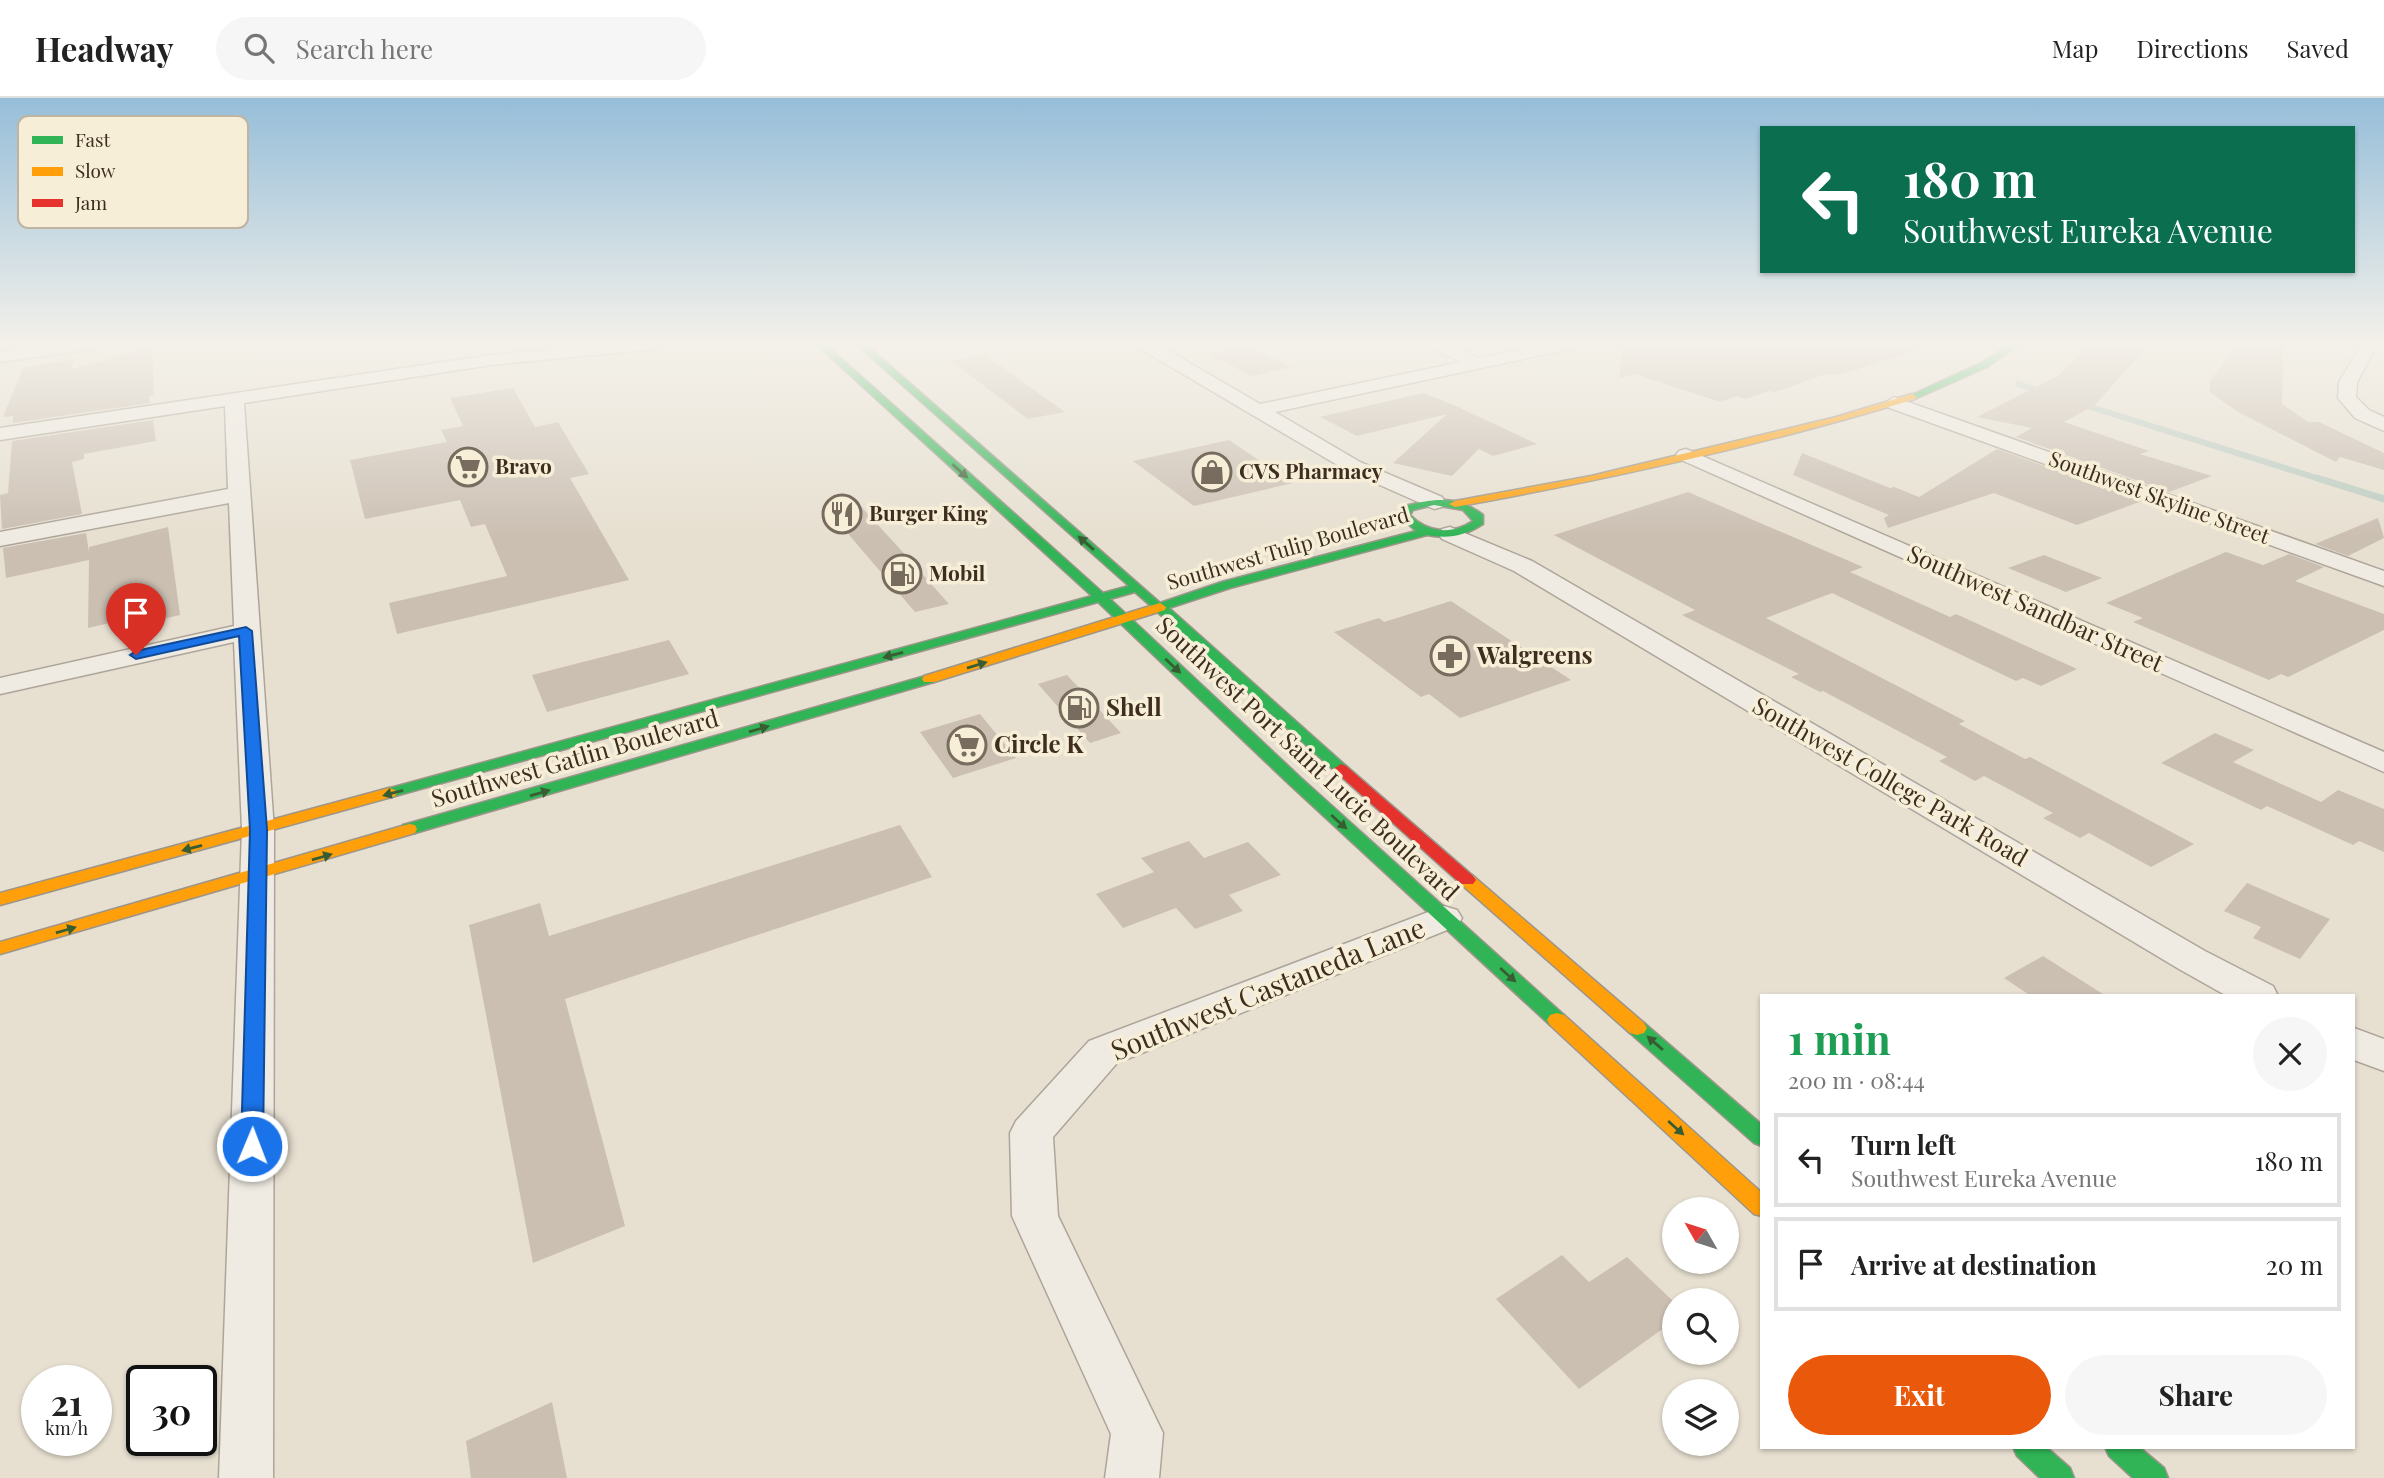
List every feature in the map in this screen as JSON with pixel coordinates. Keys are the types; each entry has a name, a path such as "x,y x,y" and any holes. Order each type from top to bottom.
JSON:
{"main road":[{"name":"Southwest Port Saint Lucie Boulevard","path":"891,408 1760,1205"},
{"name":"Southwest Port Saint Lucie Boulevard","path":"933,408 1760,1135"},
{"path":"1445,503 1552,489 1872,408"},
{"path":"1445,503 1472,511 1477,522 1552,489"},
{"name":"Southwest Tulip Boulevard","path":"1388,523 1406,512 1445,503"},
{"path":"1406,512 1412,524 1439,532"},
{"name":"Southwest Tulip Boulevard","path":"1160,607 1226,585 1477,522"},
{"name":"Southwest Tulip Boulevard","path":"1138,588 1158,582"},
{"name":"Southwest Gatlin Boulevard","path":"0,899 1138,588"},
{"name":"Southwest Gatlin Boulevard","path":"0,948 256,876 1124,620 1160,607"},
{"path":"2028,1449 2060,1478"},
{"path":"2120,1449 2154,1478"}],"street":[{"path":"0,434 162,408"},
{"path":"235,408 258,830 246,1478"},
{"path":"1253,408 1353,466 1445,503"},
{"path":"1256,410 1264,408"},
{"name":"Southwest Skyline Street","path":"1909,408 2384,579"},
{"path":"2357,408 2384,425"},
{"name":"Southwest Sandbar Street","path":"1686,455 2384,763"},
{"path":"1353,466 1355,471 1390,492 1406,512"},
{"path":"0,539 239,494"},
{"name":"Southwest College Park Road","path":"1477,522 1523,566"},
{"name":"Southwest College Park Road","path":"1439,532 1523,566 2192,960 2255,994"},
{"path":"0,686 246,631"},
{"name":"Southwest Castaneda Lane","path":"1132,1478 1137,1433 1035,1216 1031,1133 1103,1052 1444,918"},
{"path":"2355,1042 2384,1056"}],"building":[{"path":"7,408 113,408 13,423 13,416 3,417"},
{"path":"455,408 525,408 535,427 558,422 589,474 570,478 629,580 397,634 389,603 507,576 485,524 471,527 460,500 365,519 350,460 447,442 441,430 463,426"},
{"path":"1014,408 1060,408 1065,412 1028,419"},
{"path":"1357,408 1461,408 1537,444 1493,456 1479,449 1452,476 1393,463 1447,414 1357,436 1320,417"},
{"path":"1994,408 2089,408 2064,422 2149,451 2140,454 2212,476 2169,492 2016,437 2032,428 1977,417"},
{"path":"2233,408 2288,408 2308,422 2319,422 2384,453 2384,470 2340,457 2336,462"},
{"path":"153,420 156,441 84,454 84,459 72,462 82,514 2,529 0,495 8,493 12,441"},
{"name":"CVS Pharmacy","path":"1229,440 1293,483 1194,506 1133,461"},
{"path":"1997,449 2142,501 2077,525 1994,493 1888,528 1884,518 1889,515 1793,475 1802,453 1919,497"},
{"path":"1688,492 1863,567 1850,572 1950,617 1956,614 2077,669 2041,686 2023,678 2016,681 1832,593 1766,618 1965,721 1959,724 2025,759 2030,757 2194,844 2151,867 2089,833 2080,838 2043,818 2053,813 1984,776 1975,781 1939,761 1947,757 1823,691 1820,692 1791,677 1799,674 1682,615 1695,610 1554,535"},
{"name":"Mobil","path":"856,501 949,604 915,612 826,508"},
{"path":"2378,518 2384,538 2348,556 2315,544"},
{"path":"168,527 180,615 141,624 140,616 88,628 89,560 6,578 3,548 86,533 89,552 89,547"},
{"path":"2226,552 2263,565 2289,554 2324,567 2295,581 2384,614 2384,630 2288,677 2281,674 2269,680 2133,622 2143,618 2106,603"},
{"path":"2044,555 2102,578 2066,592 2008,568"},
{"name":"Walgreens","path":"1451,601 1571,680 1460,718 1429,694 1421,697 1334,632 1379,618 1384,622"},
{"path":"669,640 689,674 547,712 532,675"},
{"name":"Shell","path":"1067,675 1121,733 1090,743 1038,684"},
{"name":"Circle K","path":"980,714 1016,758 953,778 920,732"},
{"path":"2215,733 2254,750 2233,762 2321,802 2338,790 2384,809 2384,852 2359,841 2353,845 2267,806 2261,810 2161,763"},
{"path":"900,825 932,877 565,999 625,1226 533,1263 469,925 540,903 549,936"},
{"path":"1189,841 1204,858 1248,842 1281,875 1229,895 1243,911 1195,929 1176,908 1123,928 1096,894 1154,872 1141,858"},
{"path":"2247,883 2330,919 2300,959 2253,938 2261,927 2224,911"},
{"path":"2043,956 2103,994 2028,994 2004,978"},
{"path":"1562,1255 1589,1282 1627,1257 1662,1291 1662,1329 1579,1389 1496,1299"},
{"path":"552,1402 567,1478 471,1478 466,1441"}],"waterway":[{"path":"2095,408 2323,480"},
{"path":"2317,478 2384,499"}],"traffic: fast":[{"path":"891,408 1100,597"},
{"path":"933,408 1154,602"},
{"path":"1434,502 1466,507 1479,517 1479,522 1461,532 1440,534 1420,528 1404,515 1409,508 1434,502"},
{"path":"1341,769 1160,607 1226,585 1428,531"},
{"path":"389,793 1137,588"},
{"path":"1100,597 1295,781 1557,1020"},
{"path":"409,829 929,679"},
{"path":"1637,1028 1760,1135"},
{"path":"2028,1449 2060,1478"},
{"path":"2120,1449 2154,1478"}],"traffic: slow":[{"path":"1455,504 1591,479 1874,408"},
{"path":"929,679 1160,607"},
{"path":"0,899 389,793"},
{"path":"0,948 409,829"},
{"path":"1467,880 1637,1028"},
{"path":"1557,1020 1760,1205"}],"traffic: jam":[{"path":"1341,769 1467,880"}],"place":[{"name":"Bravo","path":"468,467"},
{"name":"CVS Pharmacy","path":"1212,472"},
{"name":"Burger King","path":"842,514"},
{"name":"Mobil","path":"902,574"},
{"name":"Walgreens","path":"1450,656"},
{"name":"Shell","path":"1079,708"},
{"name":"Circle K","path":"967,745"}],"route":[{"path":"136,655 246,631 258,830 252,1146"}]}
